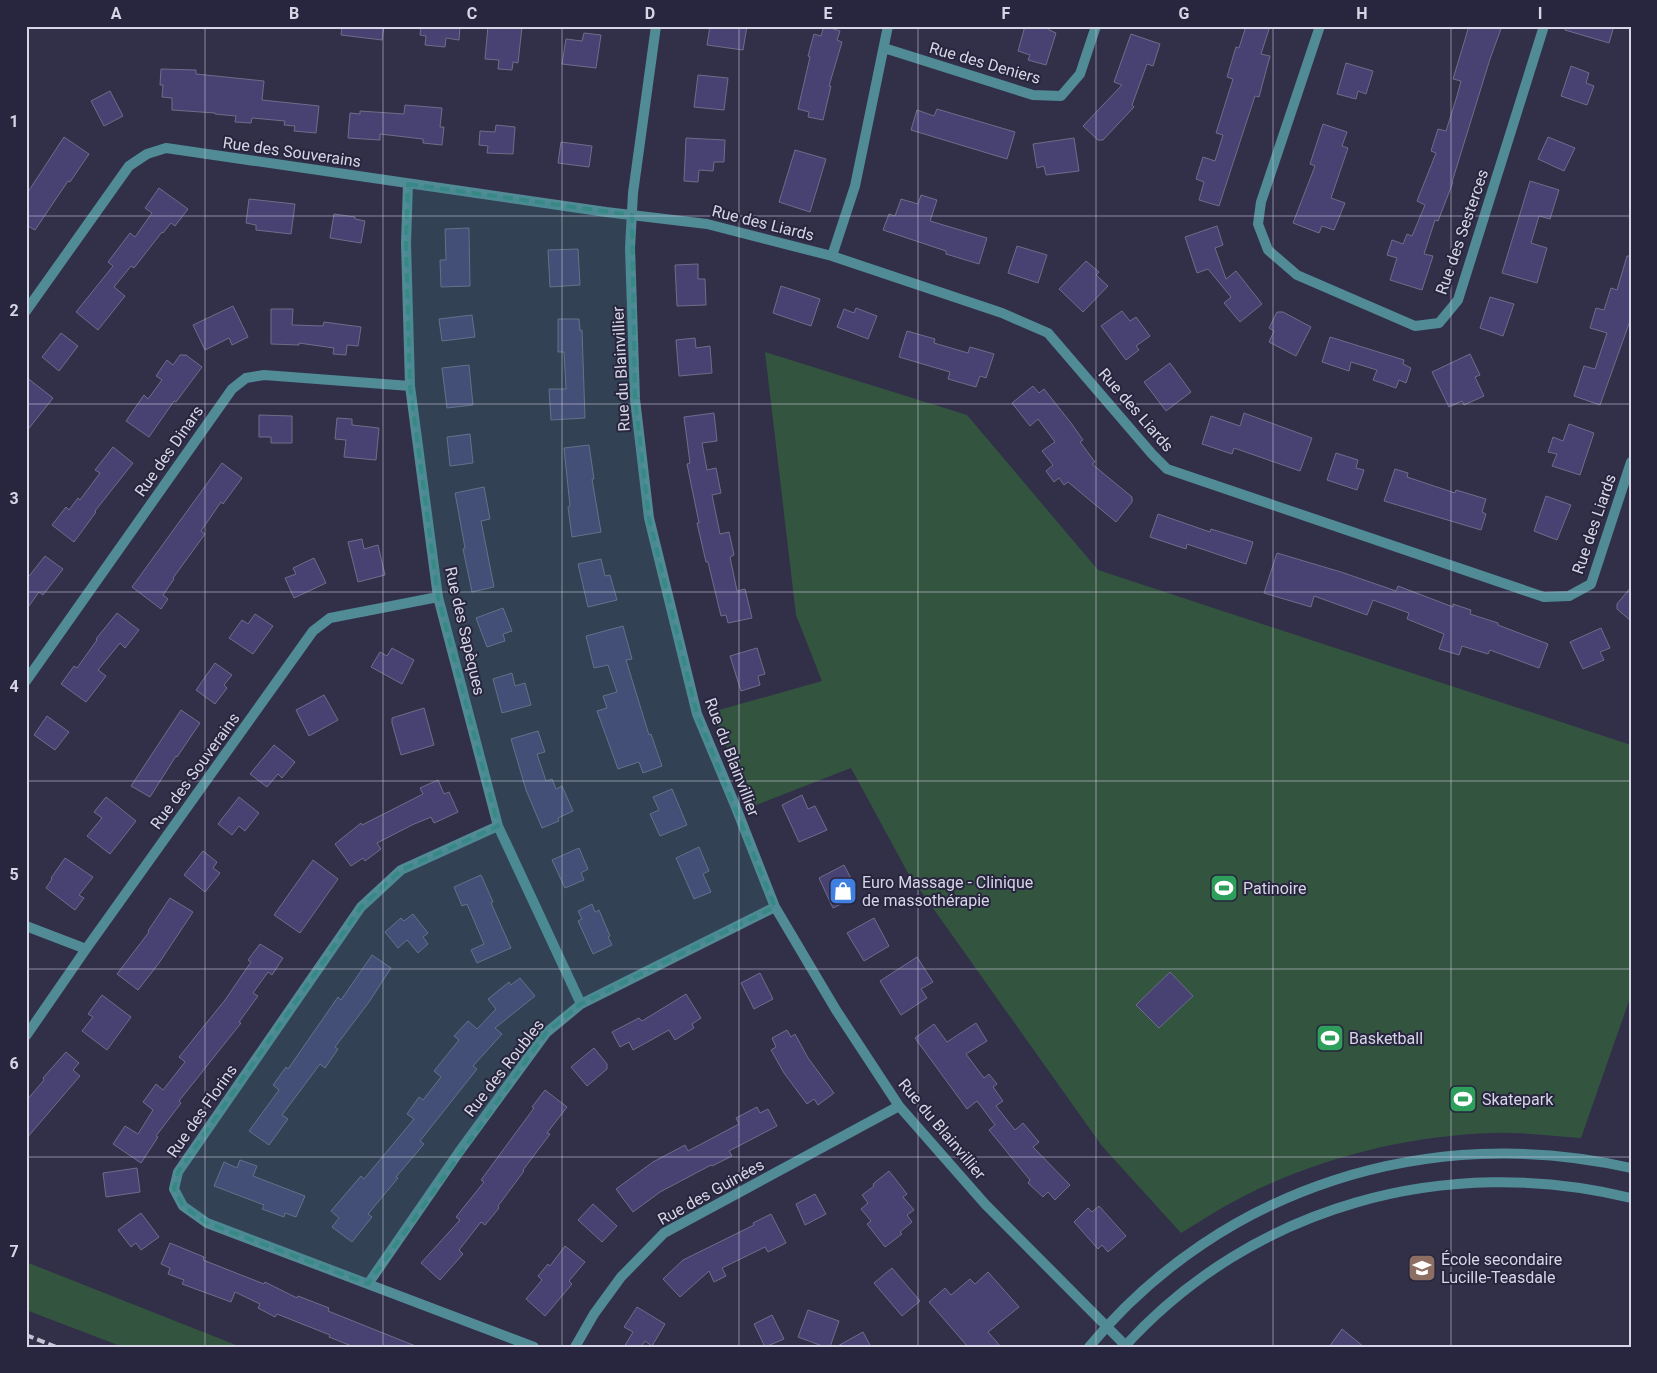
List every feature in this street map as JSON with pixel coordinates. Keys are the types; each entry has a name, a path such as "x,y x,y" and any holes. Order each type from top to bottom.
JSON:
{"street":[{"name":"Rue du Blainvillier","path":"656,26 633,188 630,248 635,399 649,518 697,714 775,907 836,1010 899,1106 985,1204 1124,1346"},
{"path":"832,256 855,186 888,26"},
{"name":"Rue des Deniers","path":"884,48 1033,95 1062,96 1080,74 1096,26"},
{"name":"Rue des Sesterces","path":"1320,26 1261,202 1258,224 1268,250 1297,275 1415,326 1439,323 1458,300 1544,26"},
{"name":"Rue des Souverains","path":"26,311 129,166 147,154 166,148 632,215"},
{"name":"Rue des Sapèques","path":"408,184 406,244 410,386 438,597 498,826 581,1004"},
{"name":"Rue des Liards","path":"632,215 707,224 832,256 1002,313 1048,333 1167,469 1544,597 1569,596 1591,584 1631,462"},
{"name":"Rue des Dinars","path":"26,681 232,389 246,378 264,374 410,386"},
{"name":"Rue des Souverains","path":"26,1036 313,631 330,618 438,597"},
{"name":"Rue des Florins","path":"498,826 401,870 361,908 178,1172 174,1189 183,1206 207,1223 534,1347"},
{"name":"Rue des Roubles","path":"368,1284 459,1152 546,1034 581,1004 775,907"},
{"path":"26,926 86,949"},
{"name":"Rue des Guinées","path":"575,1347 594,1314 621,1277 664,1234 899,1106"},
{"path":"1089,1347 1122,1309 1145,1288 1210,1239 1274,1204 1315,1187 1354,1174 1419,1159 1482,1153 1557,1156 1631,1168"},
{"path":"1124,1346 1147,1322 1180,1294 1236,1255 1300,1222 1353,1202 1414,1188 1462,1182 1496,1181 1587,1188 1631,1198"}],"highlighted area":[{"path":"408,184 632,215 635,399 649,518 697,714 775,907 581,1004 546,1033 368,1284 207,1223 183,1206 174,1189 178,1172 361,907 401,870 498,826 438,597 410,386 406,243"}],"green space":[{"path":"765,352 967,415 1098,570 1631,745 1631,995 1581,1138 1493,1133 1458,1135 1387,1146 1352,1154 1318,1165 1251,1192 1181,1233 1102,1146 908,873 851,768 751,807 712,712 822,681 796,615"},
{"path":"26,1262 241,1347 123,1347 26,1310"}],"building":[{"path":"342,26 384,26 382,40 341,35"},
{"path":"421,26 460,26 459,40 446,38 445,47 425,45 426,36 420,35"},
{"path":"488,26 522,27 518,63 513,62 512,70 498,69 499,60 485,59"},
{"path":"710,26 747,26 743,50 707,45"},
{"path":"824,26 840,31 837,40 842,42 829,86 831,86 823,120 808,117 809,112 798,109 814,34 821,36"},
{"path":"1025,26 1050,26 1049,30 1056,33 1046,65 1028,60 1030,55 1018,51"},
{"path":"1246,26 1270,26 1261,54 1270,56 1259,97 1255,96 1219,206 1199,200 1204,182 1196,179 1203,157 1215,161 1223,135 1216,133 1233,79 1227,77 1236,47 1239,48"},
{"path":"1469,26 1502,26 1490,59 1453,182 1438,221 1435,220 1424,254 1433,256 1422,290 1390,280 1397,258 1387,255 1392,240 1403,244 1407,234 1412,236 1425,205 1417,201 1436,153 1431,151 1438,129 1446,131 1457,96 1461,81 1453,79"},
{"path":"1565,26 1614,26 1609,43 1565,30"},
{"path":"584,33 601,35 596,68 562,64 566,39 582,41"},
{"path":"1131,34 1160,44 1153,66 1147,64 1132,105 1134,107 1103,140 1098,140 1083,126 1122,85 1114,82"},
{"path":"1346,63 1373,71 1366,94 1358,91 1356,99 1337,94"},
{"path":"1571,66 1589,73 1586,83 1594,86 1587,105 1561,96"},
{"path":"161,69 196,70 196,74 264,81 262,100 319,106 316,133 294,131 295,126 284,125 285,121 252,118 251,123 235,122 236,116 172,110 172,98 162,97 163,85 160,85"},
{"path":"698,75 728,78 724,110 694,107"},
{"path":"110,91 123,116 104,126 91,101"},
{"path":"405,105 442,108 440,127 444,127 442,145 423,143 423,139 380,134 380,140 348,138 350,113 360,114 360,111 404,114"},
{"path":"937,109 1015,132 1007,159 911,130 917,110 934,116"},
{"path":"1323,124 1347,132 1342,146 1348,148 1331,198 1345,203 1334,230 1322,226 1319,233 1293,223 1315,166 1310,164"},
{"path":"496,125 515,127 513,154 487,153 488,146 479,145 480,131 495,132"},
{"path":"64,137 89,154 35,230 26,225 26,195"},
{"path":"1548,137 1575,148 1564,171 1538,159"},
{"path":"686,138 725,140 724,162 714,162 713,171 699,170 698,182 684,181"},
{"path":"1074,138 1079,171 1046,175 1044,166 1037,168 1033,144"},
{"path":"561,142 592,146 589,167 558,163"},
{"path":"795,150 826,159 810,212 779,202"},
{"path":"1530,181 1559,190 1550,219 1539,216 1531,243 1547,248 1537,283 1502,273"},
{"path":"159,188 188,209 175,226 171,223 162,232 134,268 131,266 114,287 125,296 98,330 76,312 113,266 108,262 130,233 135,237 152,213 145,208"},
{"path":"921,195 937,200 930,221 987,238 979,264 946,254 946,251 883,230 889,214 895,216 901,199 918,204"},
{"path":"249,199 295,204 291,234 256,230 256,225 246,223"},
{"path":"334,214 355,217 355,219 365,221 361,243 330,238"},
{"path":"1217,226 1223,245 1215,248 1226,279 1236,271 1262,304 1240,322 1224,303 1231,297 1208,269 1197,273 1185,237"},
{"path":"469,228 470,286 441,287 440,260 446,260 445,229"},
{"path":"1017,246 1047,255 1038,283 1008,273"},
{"path":"578,249 580,285 550,287 548,250"},
{"path":"1627,256 1631,256 1631,318 1600,405 1574,396 1584,366 1595,369 1607,333 1590,328 1596,308 1604,310 1611,288 1617,290"},
{"path":"1086,261 1099,272 1096,275 1108,286 1083,312 1059,289"},
{"path":"698,264 698,279 705,279 706,305 677,306 675,265"},
{"path":"781,286 820,299 811,326 773,313"},
{"path":"1490,297 1514,304 1503,336 1480,328"},
{"path":"233,306 248,337 232,345 229,338 205,350 193,325"},
{"path":"856,308 877,316 868,339 837,327 844,309 854,313"},
{"path":"271,309 293,309 292,325 323,326 324,322 361,327 358,346 347,345 346,355 333,354 334,348 299,343 299,345 271,344"},
{"path":"1122,311 1130,321 1136,317 1150,336 1136,346 1139,350 1126,360 1101,326"},
{"path":"1277,312 1283,312 1311,327 1296,356 1269,342 1274,331 1269,328"},
{"path":"472,315 475,337 442,341 439,319"},
{"path":"558,319 579,319 580,331 582,330 585,418 551,420 549,389 566,389 564,352 558,352"},
{"path":"907,331 935,339 934,343 968,353 970,347 994,354 986,378 980,376 976,387 948,379 950,372 899,357"},
{"path":"61,333 78,346 59,371 42,357"},
{"path":"1330,337 1404,360 1403,364 1411,368 1406,383 1399,380 1396,388 1373,380 1377,370 1351,362 1349,371 1322,362"},
{"path":"695,338 696,348 710,346 712,373 679,376 676,340"},
{"path":"1470,354 1480,375 1475,377 1484,396 1464,405 1462,401 1449,407 1432,372"},
{"path":"180,355 186,355 202,367 176,402 174,401 149,437 126,421 144,395 148,399 162,380 156,376 167,360 173,365"},
{"path":"1170,363 1191,392 1166,411 1144,382"},
{"path":"469,365 473,405 447,408 442,368"},
{"path":"26,377 53,398 26,432"},
{"path":"1033,386 1039,393 1044,389 1071,423 1083,440 1080,442 1095,462 1092,464 1132,497 1132,502 1116,522 1068,482 1064,485 1059,478 1054,482 1046,471 1053,465 1042,451 1055,442 1038,419 1030,426 1012,403"},
{"path":"714,413 717,441 702,443 707,470 716,468 721,493 712,495 720,534 729,532 734,555 730,557 737,591 745,589 752,618 728,623 726,615 721,616 708,562 706,562 687,464 690,463 684,417"},
{"path":"1244,413 1312,438 1300,471 1234,448 1232,454 1202,444 1211,416 1240,426"},
{"path":"259,415 292,416 292,443 271,443 271,437 259,437"},
{"path":"337,418 352,419 352,425 379,428 376,460 344,457 346,440 335,439"},
{"path":"1569,424 1594,433 1580,475 1552,466 1557,454 1548,452 1553,437 1563,441"},
{"path":"470,434 473,463 450,466 447,437"},
{"path":"589,445 594,479 592,479 601,532 572,537 564,448"},
{"path":"113,447 133,463 95,511 74,542 52,525 66,507 69,510 78,498 80,500 100,473 95,470"},
{"path":"1336,453 1358,460 1356,468 1364,470 1357,490 1327,480"},
{"path":"222,463 242,478 223,504 221,502 201,531 205,534 163,595 168,599 161,609 132,587"},
{"path":"1395,469 1408,473 1407,477 1455,493 1456,490 1486,499 1482,512 1486,514 1481,530 1384,501"},
{"path":"484,487 490,519 481,521 494,587 472,592 463,549 465,548 455,493"},
{"path":"1546,496 1571,505 1557,540 1534,531"},
{"path":"1158,514 1210,532 1211,529 1253,542 1246,564 1187,544 1186,549 1150,537"},
{"path":"362,539 364,549 378,545 385,575 358,582 348,542"},
{"path":"1277,553 1396,591 1398,586 1453,607 1453,604 1471,610 1470,614 1498,623 1498,625 1548,644 1539,668 1490,650 1488,654 1462,646 1459,655 1439,649 1444,634 1407,619 1409,613 1373,600 1367,615 1314,596 1311,607 1264,593"},
{"path":"45,556 63,569 43,595 39,592 26,610 26,580"},
{"path":"314,558 326,583 294,598 285,578 296,574 293,568"},
{"path":"601,559 605,576 610,575 617,600 588,607 578,564"},
{"path":"1631,587 1631,621 1617,609 1617,604"},
{"path":"503,608 512,631 503,634 505,641 487,647 476,618"},
{"path":"117,613 139,630 125,648 120,643 98,670 106,676 86,702 61,684 74,666 77,668 96,639"},
{"path":"255,614 273,626 253,654 229,638 242,620 248,624"},
{"path":"623,626 632,659 626,660 649,735 651,734 662,766 643,773 639,762 618,769 597,711 607,708 603,696 617,692 608,665 594,668 586,636"},
{"path":"1601,628 1610,648 1600,652 1604,660 1583,669 1570,642"},
{"path":"392,648 414,660 402,684 371,667 380,652 387,656"},
{"path":"757,648 765,674 758,676 760,685 741,691 730,656"},
{"path":"215,663 232,675 224,685 227,688 215,704 196,690"},
{"path":"512,673 515,686 525,683 531,705 502,713 493,679"},
{"path":"324,695 338,720 309,736 296,710"},
{"path":"424,708 434,745 401,755 392,718"},
{"path":"181,710 200,723 150,797 131,786"},
{"path":"47,716 69,732 55,750 34,735"},
{"path":"538,731 545,752 537,754 546,781 552,779 556,789 562,786 573,811 558,818 559,821 542,828 526,790 511,739"},
{"path":"274,745 295,762 282,778 278,774 267,787 250,774"},
{"path":"438,780 444,794 449,792 458,812 434,823 431,817 412,825 377,843 381,849 365,861 363,858 351,866 335,844 361,823 362,825 423,794 420,788"},
{"path":"672,789 687,825 660,836 650,814 659,810 653,797"},
{"path":"802,795 808,809 815,806 827,830 799,842 782,805"},
{"path":"106,797 136,821 110,854 87,836 102,818 94,812"},
{"path":"239,797 259,813 245,831 239,826 232,835 218,824"},
{"path":"699,847 709,871 703,874 711,892 694,899 676,858"},
{"path":"579,848 588,869 581,873 584,880 565,888 552,860"},
{"path":"203,851 217,862 213,868 220,873 205,892 184,875"},
{"path":"65,858 93,877 79,895 84,898 75,910 46,888"},
{"path":"313,860 338,879 300,933 274,915"},
{"path":"844,865 855,886 841,893 845,902 833,908 819,878"},
{"path":"481,875 511,948 477,963 471,950 484,944 467,904 462,906 454,887"},
{"path":"170,898 193,912 159,963 138,990 117,974 149,932"},
{"path":"592,904 595,912 599,910 612,945 593,954 578,921 582,919 578,911"},
{"path":"413,914 428,933 423,937 428,944 418,953 407,940 398,948 385,932 401,918 404,921"},
{"path":"874,918 889,946 864,961 847,933"},
{"path":"260,944 283,958 272,975 268,972 253,993 258,996 239,1022 241,1023 179,1101 181,1103 156,1136 158,1137 141,1163 113,1144 125,1126 138,1134 153,1110 143,1102 156,1084 163,1090 185,1062 179,1057 225,1000 251,962 248,960"},
{"path":"372,955 391,968 369,1002 335,1047 338,1049 325,1068 320,1064 282,1115 288,1119 269,1145 249,1131 279,1090 273,1085 286,1067 288,1069 338,997 341,1000"},
{"path":"917,957 933,982 921,989 927,998 901,1015 880,981"},
{"path":"1170,972 1193,996 1159,1028 1136,1005"},
{"path":"760,973 773,999 754,1009 741,983"},
{"path":"520,978 535,996 495,1028 502,1034 473,1066 477,1069 420,1141 424,1144 368,1214 372,1217 352,1242 332,1227 339,1218 331,1211 361,1176 364,1179 414,1119 407,1114 419,1097 423,1100 441,1077 434,1071 459,1040 454,1036 468,1021 477,1029 496,1009 488,999 509,982 511,985"},
{"path":"686,994 701,1018 692,1024 694,1028 675,1040 669,1030 633,1050 629,1042 620,1047 612,1032 639,1018 642,1021"},
{"path":"102,995 131,1017 107,1050 82,1031 93,1017 88,1014"},
{"path":"976,1023 987,1041 966,1054 984,1078 989,1074 997,1084 993,1087 1003,1101 996,1106 1015,1130 1023,1123 1039,1142 1033,1147 1070,1185 1055,1200 1048,1192 1043,1197 1028,1183 1030,1180 989,1130 995,1125 977,1101 967,1109 915,1038 934,1024 947,1042"},
{"path":"787,1030 791,1037 795,1034 808,1058 834,1093 818,1105 814,1099 807,1104 784,1073 771,1050 776,1047 772,1038"},
{"path":"594,1048 607,1064 607,1069 587,1086 571,1067"},
{"path":"66,1052 79,1063 73,1070 80,1076 26,1139 26,1101"},
{"path":"545,1090 567,1107 547,1133 550,1134 498,1206 499,1208 485,1225 481,1222 459,1250 463,1254 440,1280 421,1263 460,1220 456,1217 484,1182 481,1180"},
{"path":"757,1107 760,1113 768,1109 777,1126 729,1151 732,1156 660,1192 633,1212 616,1189 653,1162 685,1145 688,1151 739,1124 736,1118"},
{"path":"240,1160 257,1166 253,1176 305,1196 296,1217 285,1213 284,1217 262,1209 264,1205 214,1186 224,1162 237,1168"},
{"path":"137,1168 140,1192 106,1197 103,1173"},
{"path":"889,1171 907,1194 903,1197 914,1210 907,1215 912,1222 900,1232 902,1234 885,1247 867,1224 871,1221 861,1209 868,1203 862,1195"},
{"path":"815,1194 826,1214 805,1225 796,1204"},
{"path":"593,1204 617,1226 602,1242 578,1220"},
{"path":"1099,1206 1126,1236 1108,1252 1102,1245 1098,1249 1074,1222 1088,1208 1092,1212"},
{"path":"141,1213 159,1237 141,1250 136,1243 131,1247 118,1230"},
{"path":"771,1214 786,1243 768,1252 765,1247 722,1268 726,1276 714,1282 709,1271 680,1297 663,1279 683,1260 754,1225 753,1223"},
{"path":"170,1243 204,1257 203,1260 264,1284 265,1282 297,1298 298,1296 329,1308 328,1311 418,1347 354,1347 329,1337 330,1335 277,1314 275,1317 258,1308 260,1304 235,1292 231,1302 182,1284 184,1280 168,1274 170,1268 161,1264"},
{"path":"565,1246 585,1262 569,1281 572,1284 545,1316 526,1299 542,1280 538,1276 548,1264 550,1266"},
{"path":"892,1268 920,1301 902,1316 874,1283"},
{"path":"988,1272 1019,1307 988,1332 1001,1347 968,1347 929,1302 945,1288 951,1295 970,1279 975,1284"},
{"path":"637,1307 665,1324 652,1346 645,1341 641,1347 624,1347 633,1332 624,1327"},
{"path":"808,1310 839,1321 830,1347 798,1337"},
{"path":"772,1315 784,1339 765,1347 754,1324"},
{"path":"1342,1329 1364,1347 1329,1347"},
{"path":"863,1332 871,1347 836,1347"}],"railway":[{"path":"26,1335 56,1347"}],"place":[{"name":"Patinoire","path":"1224,888"},
{"name":"Euro Massage - Clinique de massothérapie","path":"843,891"},
{"name":"Basketball","path":"1330,1038"},
{"name":"Skatepark","path":"1463,1099"},
{"name":"École secondaire Lucille-Teasdale","path":"1422,1268"}]}
